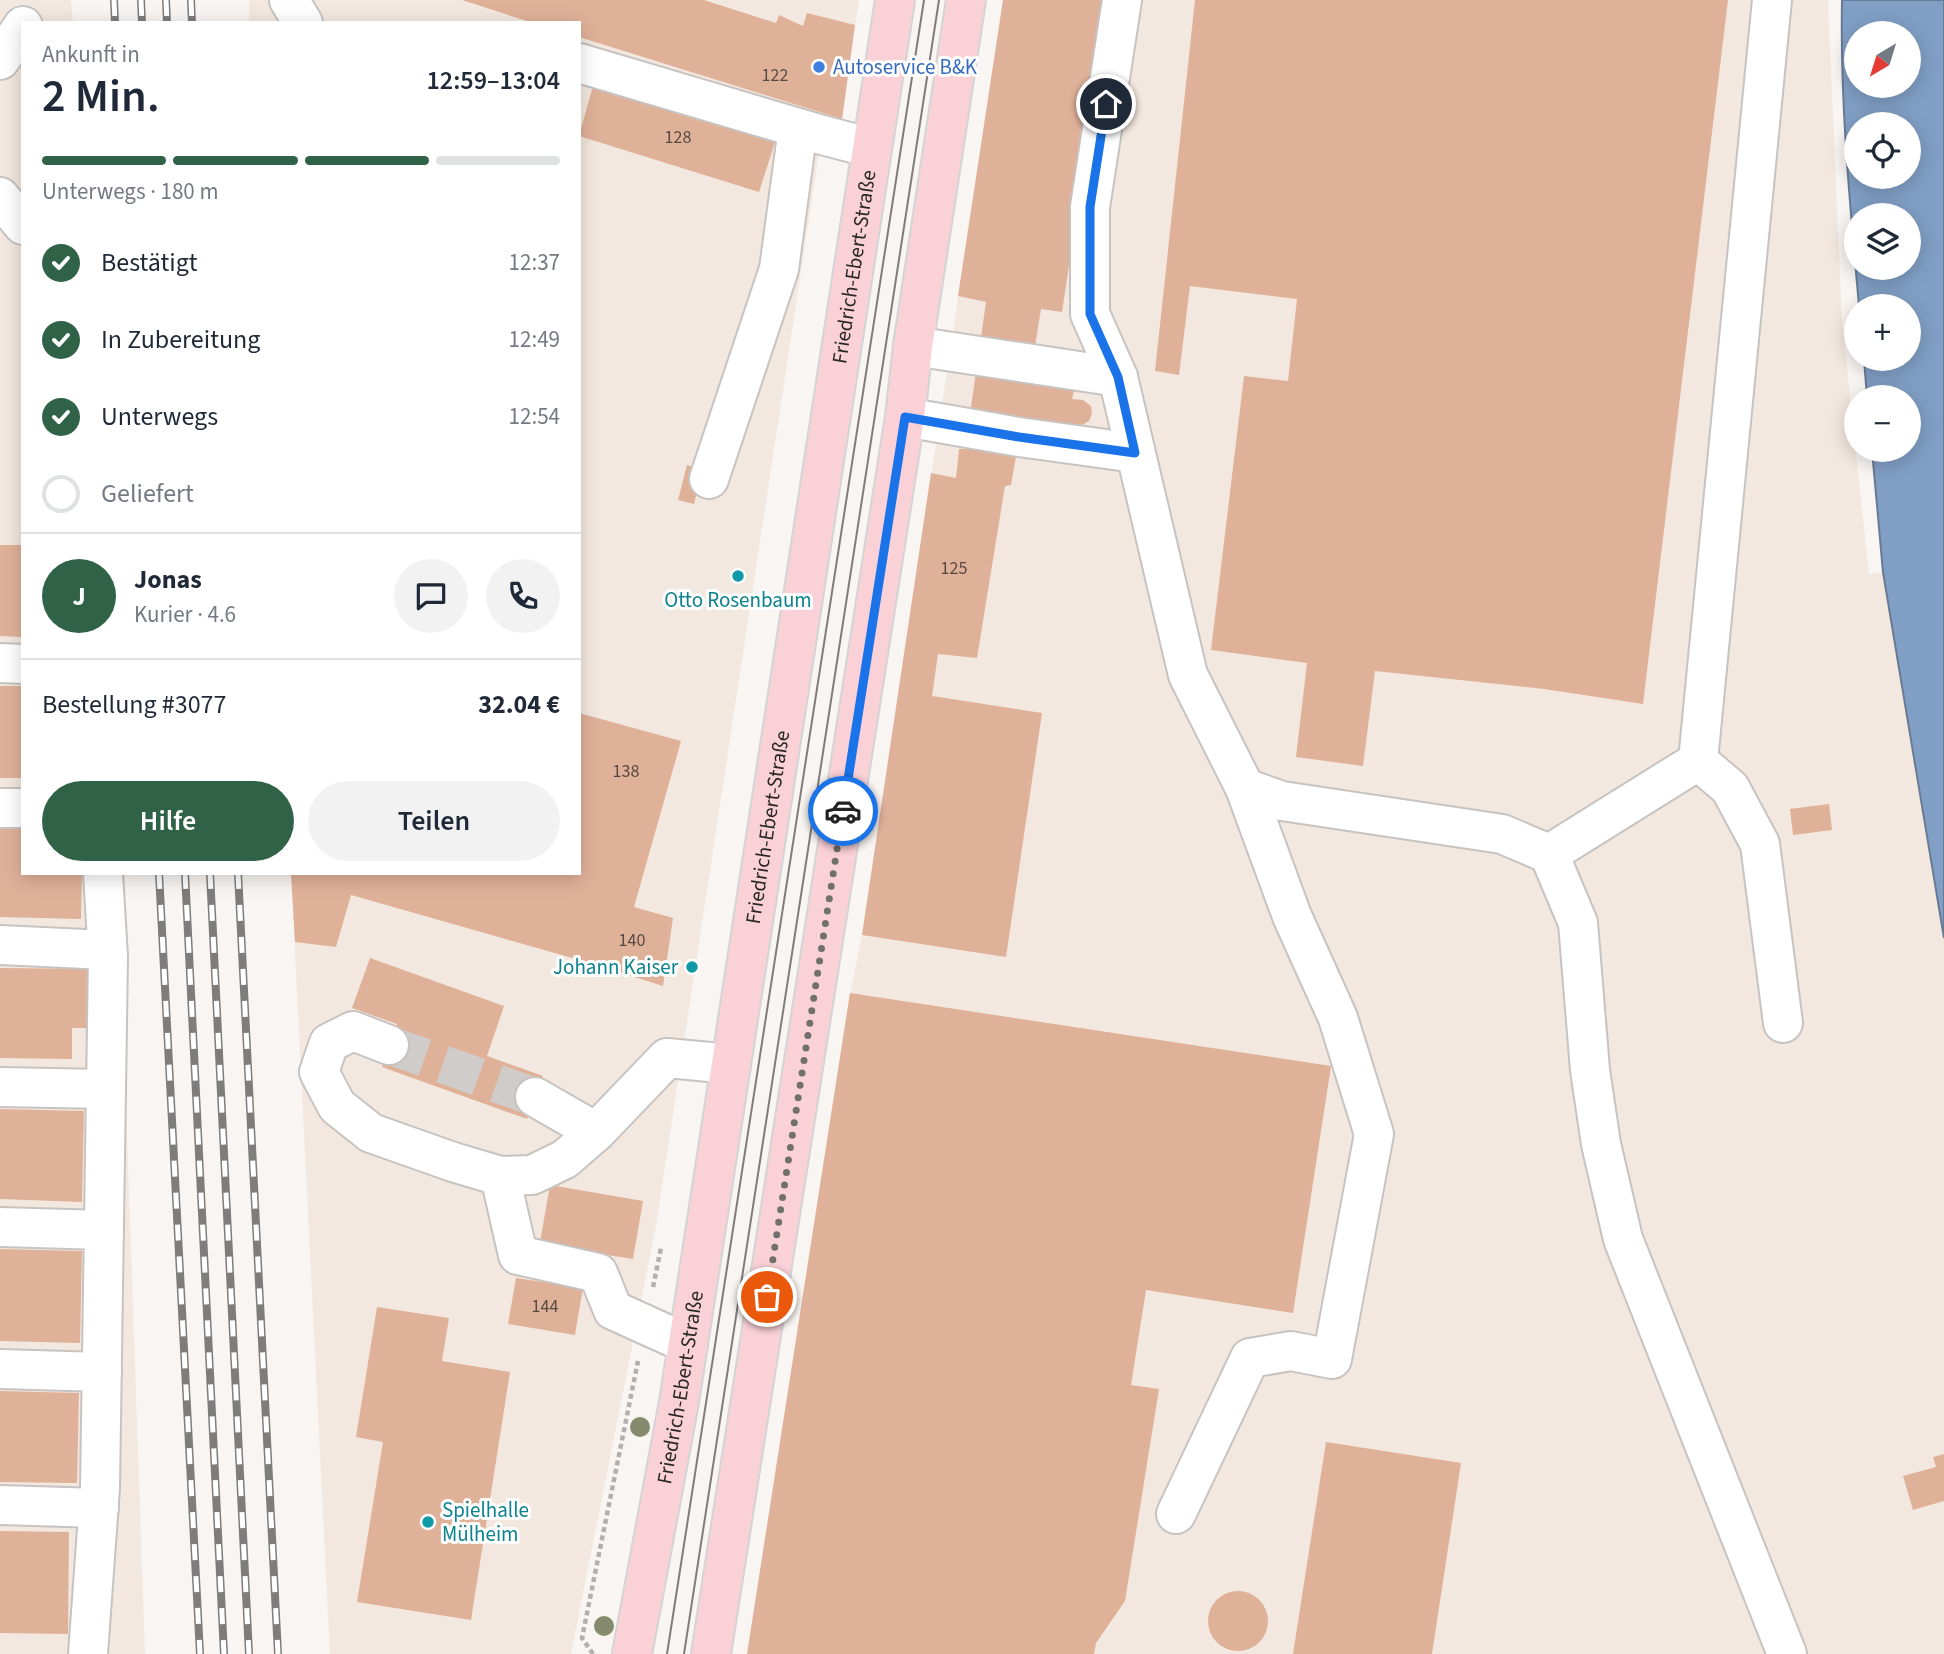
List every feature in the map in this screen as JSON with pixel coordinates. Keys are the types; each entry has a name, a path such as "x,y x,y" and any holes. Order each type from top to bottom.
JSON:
{"main road":[{"name":"Friedrich-Ebert-Straße","path":"632,1654 688,1344 895,0"},
{"path":"711,1654 905,417 913,346 966,0"}],"lane":[{"path":"26,21 38,0"},
{"path":"289,0 302,21"},
{"path":"1122,0 1090,207 1090,314 1118,377 1188,675 1245,789 1292,916 1338,1018 1374,1134 1332,1359 1291,1351 1250,1358 1176,1514"},
{"path":"1698,761 1772,0"},
{"path":"0,60 21,28"},
{"path":"581,64 872,148"},
{"path":"709,479 779,269 798,128"},
{"path":"0,197 21,223"},
{"path":"913,346 1118,377"},
{"path":"905,417 1019,437 1135,453"},
{"path":"0,663 21,664"},
{"path":"1549,854 1698,761"},
{"path":"1698,761 1730,788 1760,844 1783,1023"},
{"path":"1245,789 1282,801 1502,834 1549,854 1578,923 1590,1070 1601,1144 1623,1239 1787,1654"},
{"path":"0,808 21,808"},
{"path":"88,1654 99,1508 102,1372 107,950 103,875"},
{"path":"0,945 107,950"},
{"path":"389,1045 353,1031 329,1043 318,1072 337,1106 371,1133 500,1176 532,1175 565,1159 596,1132 667,1058 731,1065"},
{"path":"0,1087 106,1090"},
{"path":"535,1097 596,1132"},
{"path":"500,1176 518,1255 598,1273 613,1310 688,1344"},
{"path":"0,1227 104,1230"},
{"path":"0,1369 102,1372"},
{"path":"0,1505 99,1508"}],"path":[{"path":"593,1654 582,1638 661,1245"}],"shaded area":[{"path":"0,0 71,0 73,21 21,21 21,875 118,875 145,1654 0,1654"},
{"path":"249,0 859,0 842,119 825,114 656,1226 571,1654 330,1654 291,875 581,875 581,21 249,21"},
{"path":"1003,0 1828,0 1844,371 1847,371 1849,385 1844,385 1844,462 1857,462 1869,574 1883,572 1944,938 1944,1654 747,1654 850,993 862,935"}],"water":[{"path":"1842,0 1944,0 1944,938 1883,572 1873,462 1921,462 1921,385 1866,385 1865,371 1921,371 1921,294 1858,294 1857,280 1921,280 1921,203 1850,203 1849,189 1921,189 1921,112 1844,112 1843,77"}],"building":[{"path":"462,0 704,0 776,23 779,15 803,26 807,13 855,25 842,119 581,38 581,21 527,21"},
{"path":"1003,0 1109,0 1062,312 1041,309 1029,383 1074,391 1072,399 1083,400 1091,406 1092,414 1089,421 1082,425 1070,424 1069,433 1016,456 1011,485 1005,486 977,658 938,654 932,696 1042,713 1006,957 862,935 931,473 956,478 959,449 965,449 986,302 958,296"},
{"path":"1195,0 1728,0 1643,704 1544,689 1375,671 1363,766 1296,757 1307,663 1211,650 1244,376 1288,381 1297,299 1190,286 1179,375 1155,371"},
{"path":"594,82 776,139 759,192 581,137"},
{"path":"687,465 703,469 694,504 678,500"},
{"path":"0,545 21,545 21,637 0,636"},
{"path":"0,686 21,686 21,778 0,778"},
{"path":"581,714 681,741 634,907 673,918 663,986 351,895 336,947 295,942 291,875 581,875"},
{"path":"1829,804 1832,830 1793,835 1790,809"},
{"path":"0,827 21,827 21,875 82,875 81,919 0,917"},
{"path":"370,958 504,1006 487,1056 543,1076 527,1119 382,1067 397,1024 352,1008"},
{"path":"0,968 94,969 93,1028 72,1028 72,1059 0,1058"},
{"path":"850,993 1331,1066 1293,1313 1146,1290 1131,1385 1159,1389 1125,1601 1096,1643 1094,1654 747,1654"},
{"path":"0,1109 84,1111 82,1202 0,1199"},
{"path":"550,1185 643,1201 633,1259 589,1252 575,1335 508,1324 516,1278 543,1282 549,1243 540,1242"},
{"path":"0,1249 82,1251 80,1343 0,1341"},
{"name":"Spielhalle Mülheim","path":"377,1307 449,1318 442,1361 510,1372 471,1620 357,1602 383,1442 356,1437"},
{"path":"0,1391 79,1393 77,1483 0,1482"},
{"path":"1326,1442 1461,1463 1432,1654 1293,1654"},
{"path":"1944,1454 1944,1501 1913,1510 1903,1476 1936,1467 1933,1457"},
{"path":"0,1531 69,1532 68,1634 0,1633"},
{"path":"1238,1591 1259,1600 1268,1621 1259,1642 1238,1651 1217,1642 1208,1621 1217,1600"}],"tunnel":[{"path":"389,1045 535,1097"}],"tram line":[{"path":"667,1654 924,0"},
{"path":"684,1654 939,0"}],"railway":[{"path":"114,0 115,21"},
{"path":"141,0 142,21"},
{"path":"166,0 167,21"},
{"path":"191,0 192,21"},
{"path":"159,875 200,1654"},
{"path":"185,875 224,1654"},
{"path":"210,875 249,1654"},
{"path":"238,875 278,1654"}],"way so far":[{"path":"767,1297 843,811"}],"place":[{"name":"Autoservice B&K","path":"819,67"},
{"name":"Otto Rosenbaum","path":"738,576"},
{"name":"Johann Kaiser","path":"692,967"},
{"name":"Spielhalle Mülheim","path":"428,1522"}],"route":[{"path":"843,811 905,417 1019,437 1135,453 1118,377 1090,314 1090,207 1106,104"}]}
